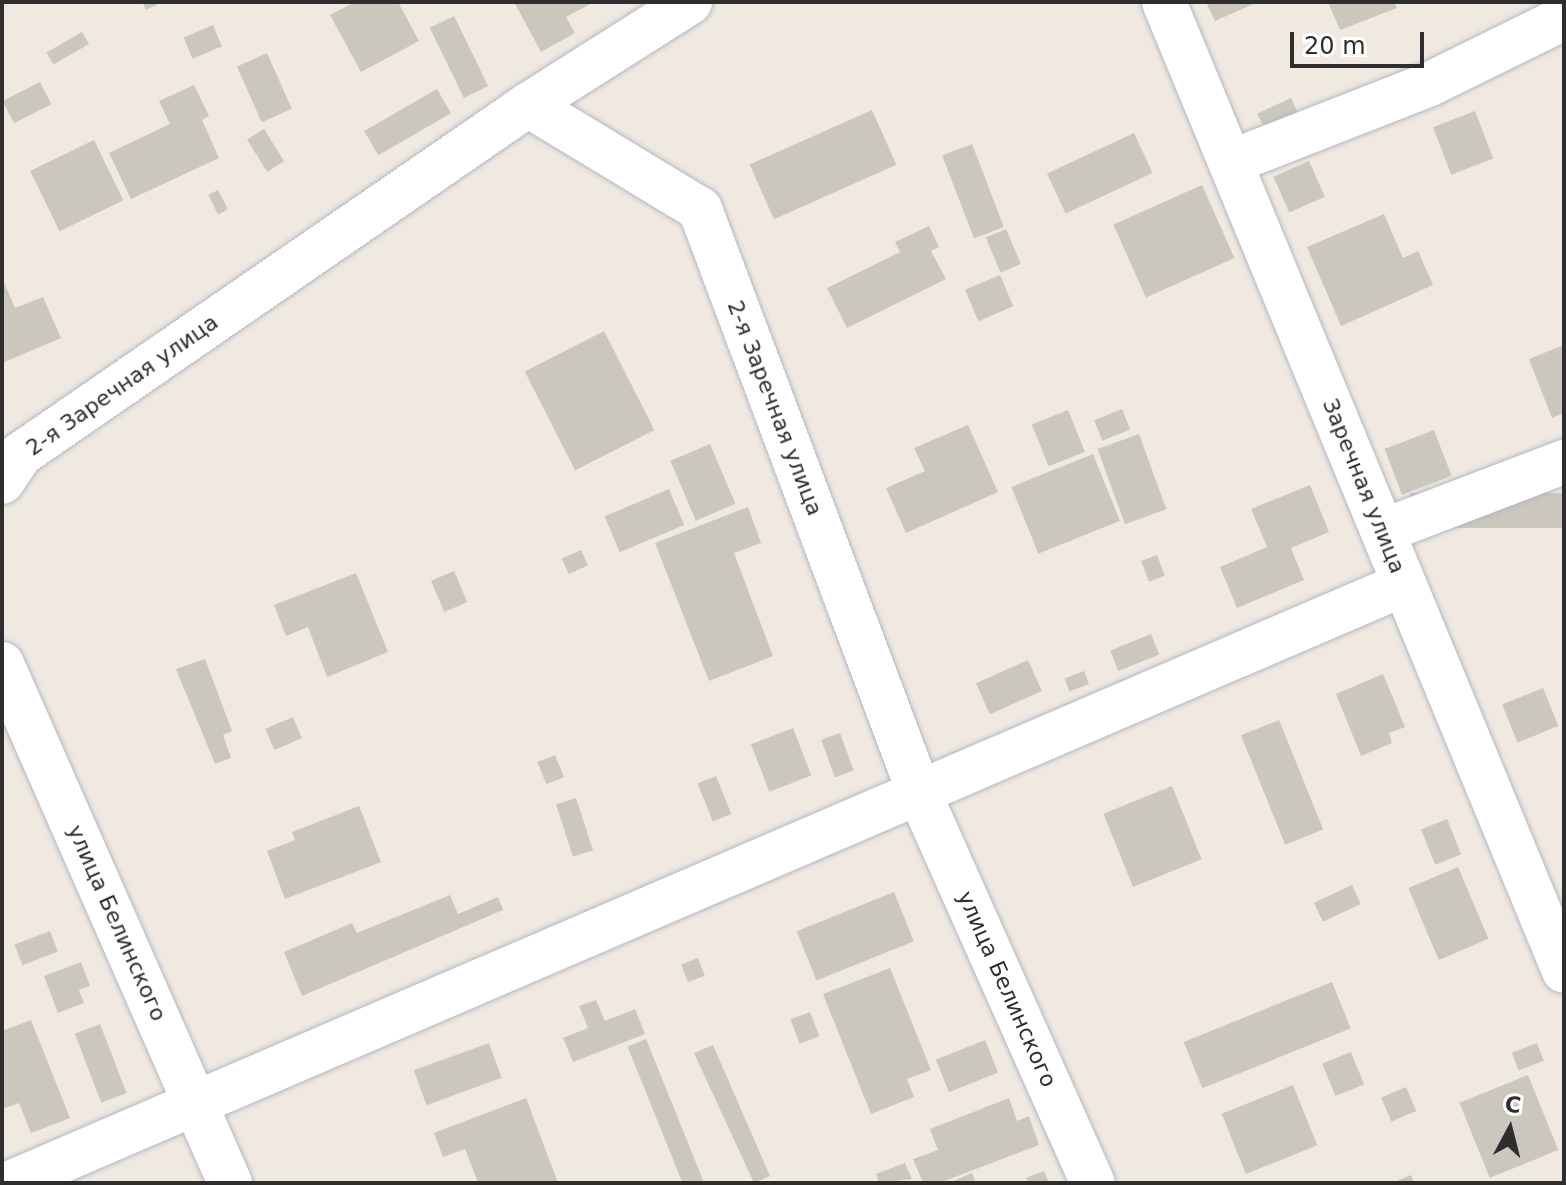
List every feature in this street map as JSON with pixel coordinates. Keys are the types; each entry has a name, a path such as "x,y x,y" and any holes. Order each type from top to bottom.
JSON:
{"street":[{"name":"2-я Заречная улица","path":"2,482 21,454 528,105 690,2"},
{"name":"Заречная улица","path":"1164,2 1564,971"},
{"path":"1231,162 1430,84 1564,18"},
{"name":"2-я Заречная улица","path":"528,105 700,209 920,795"},
{"path":"1383,531 1564,462"},
{"path":"10,1183 920,795 1404,584"},
{"name":"улица Белинского","path":"2,664 198,1104 230,1183"},
{"name":"улица Белинского","path":"920,795 1093,1183"}],"building":[{"path":"142,2 162,2 146,10"},
{"path":"355,2 398,2 419,41 361,72 330,15"},
{"path":"514,2 594,2 566,17 575,33 541,52"},
{"path":"1206,2 1258,2 1215,21"},
{"path":"1328,2 1394,2 1397,8 1340,30"},
{"path":"454,16 488,86 464,98 430,28"},
{"path":"213,25 222,46 193,59 184,38"},
{"path":"82,32 89,44 53,65 46,53"},
{"path":"267,53 292,109 262,122 237,66"},
{"path":"40,82 51,104 14,123 3,101"},
{"path":"194,85 209,116 202,120 219,158 131,199 109,153 170,124 159,101"},
{"path":"437,89 451,113 378,155 364,131"},
{"path":"1291,98 1298,113 1265,129 1257,114"},
{"path":"872,110 896,165 774,219 750,165"},
{"path":"1475,111 1493,159 1451,175 1433,127"},
{"path":"264,129 284,161 267,172 247,140"},
{"path":"1134,133 1153,173 1066,213 1047,174"},
{"path":"94,140 123,200 60,231 30,171"},
{"path":"972,144 1004,227 974,239 942,155"},
{"path":"1309,161 1325,197 1289,212 1273,177"},
{"path":"1202,185 1235,258 1146,298 1113,224"},
{"path":"218,190 228,210 218,215 208,195"},
{"path":"1384,214 1403,258 1418,251 1433,285 1341,326 1307,247"},
{"path":"929,226 939,247 931,251 946,279 847,328 827,288 900,252 895,242"},
{"path":"1006,229 1021,264 1001,273 986,238"},
{"path":"1000,275 1013,306 978,321 965,290"},
{"path":"2,278 15,308 43,297 61,338 2,363"},
{"path":"604,331 654,430 575,470 525,371"},
{"path":"1564,345 1564,413 1552,418 1529,359"},
{"path":"1122,409 1130,429 1102,441 1094,420"},
{"path":"1068,410 1085,452 1049,466 1032,425"},
{"path":"968,425 998,492 906,533 886,488 925,471 914,448"},
{"path":"1434,430 1452,476 1402,495 1385,449"},
{"path":"1139,434 1166,509 1125,524 1098,449"},
{"path":"710,444 735,504 696,521 670,461"},
{"path":"1093,454 1120,521 1038,554 1011,487"},
{"path":"1310,485 1329,532 1291,548 1304,580 1237,608 1220,567 1267,547 1251,509"},
{"path":"669,489 684,525 620,552 605,516"},
{"path":"1410,493 1564,493 1564,528 1410,528"},
{"path":"748,507 761,543 734,553 773,656 709,681 655,543"},
{"path":"581,550 588,566 569,574 562,559"},
{"path":"1157,555 1165,576 1149,582 1141,561"},
{"path":"454,571 467,602 444,612 431,581"},
{"path":"356,573 388,652 327,677 308,627 286,636 274,605"},
{"path":"1151,634 1159,654 1118,671 1110,650"},
{"path":"205,659 232,731 223,735 231,758 215,764 176,669"},
{"path":"1028,660 1042,691 990,714 976,683"},
{"path":"1084,671 1089,684 1069,692 1064,679"},
{"path":"1383,674 1405,727 1389,733 1392,743 1361,756 1336,694"},
{"path":"1543,688 1558,726 1518,742 1502,704"},
{"path":"293,717 302,738 274,750 265,729"},
{"path":"1279,720 1323,829 1285,845 1241,735"},
{"path":"793,728 811,776 769,792 751,744"},
{"path":"840,733 854,771 835,777 821,740"},
{"path":"555,755 564,777 546,784 537,762"},
{"path":"716,776 731,814 713,822 697,783"},
{"path":"1172,786 1202,859 1133,887 1103,814"},
{"path":"576,798 593,850 573,857 556,804"},
{"path":"359,806 381,862 285,899 267,851 295,840 292,832"},
{"path":"1447,819 1461,854 1435,865 1421,829"},
{"path":"1458,867 1488,939 1439,960 1408,888"},
{"path":"1352,885 1361,904 1323,922 1314,903"},
{"path":"894,892 914,941 816,980 797,931"},
{"path":"450,895 458,914 498,897 503,910 302,996 284,952 352,923 357,933"},
{"path":"50,931 58,952 22,965 15,945"},
{"path":"698,958 705,976 688,982 681,964"},
{"path":"81,962 90,986 79,990 84,1003 58,1013 44,976"},
{"path":"890,968 931,1070 907,1079 914,1097 871,1114 823,994"},
{"path":"1332,982 1351,1028 1202,1088 1184,1042"},
{"path":"596,1000 605,1021 635,1009 645,1034 573,1062 563,1038 588,1028 579,1006"},
{"path":"810,1012 819,1036 800,1044 790,1020"},
{"path":"31,1020 70,1118 31,1133 19,1103 2,1109 2,1031"},
{"path":"100,1024 127,1093 101,1103 75,1034"},
{"path":"646,1039 704,1183 683,1183 627,1046"},
{"path":"985,1040 998,1072 949,1092 936,1060"},
{"path":"489,1043 502,1078 426,1105 414,1070"},
{"path":"1537,1043 1544,1061 1519,1070 1512,1053"},
{"path":"713,1045 770,1176 754,1183 694,1053"},
{"path":"1351,1052 1364,1084 1335,1096 1322,1064"},
{"path":"1528,1075 1558,1150 1490,1178 1459,1103"},
{"path":"1293,1085 1317,1145 1246,1174 1222,1114"},
{"path":"1406,1087 1416,1111 1391,1121 1381,1098"},
{"path":"526,1098 558,1183 478,1183 465,1149 443,1157 434,1133"},
{"path":"1009,1098 1017,1121 1029,1116 1039,1145 939,1183 923,1183 913,1159 938,1150 930,1129"},
{"path":"905,1163 912,1179 879,1183 876,1174"},
{"path":"1044,1171 1049,1183 1028,1183 1026,1178"},
{"path":"972,1173 976,1183 948,1183"},
{"path":"1411,1175 1414,1183 1392,1183"}]}
